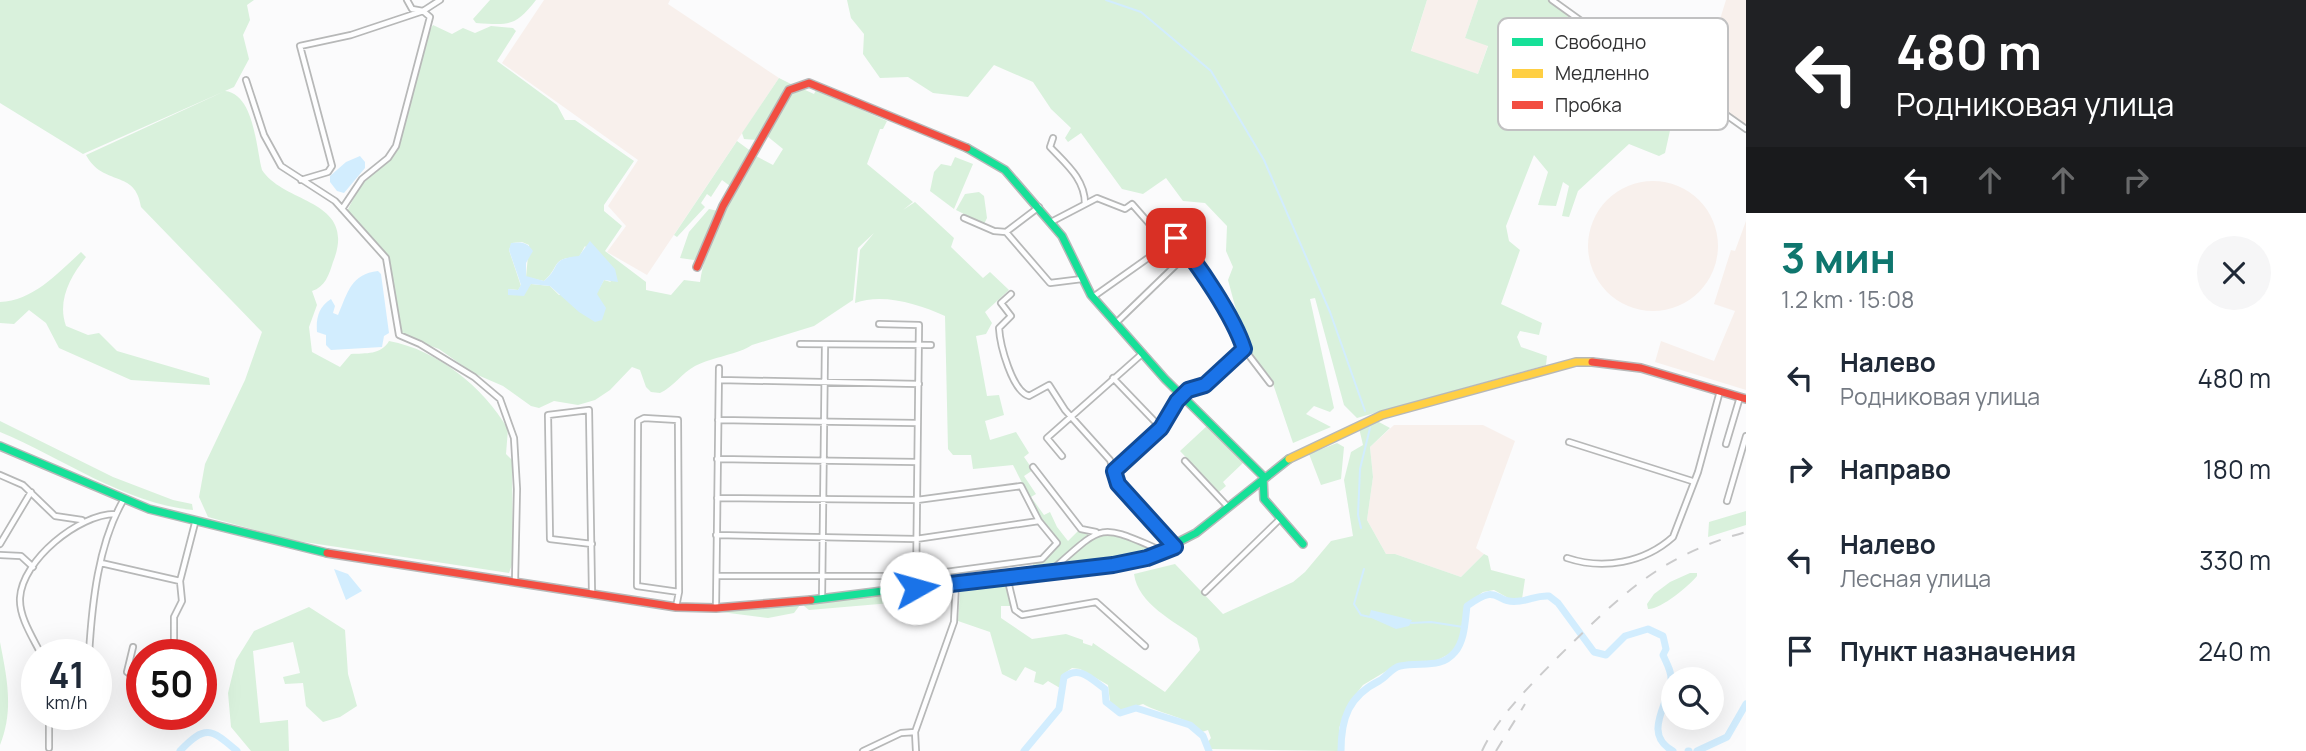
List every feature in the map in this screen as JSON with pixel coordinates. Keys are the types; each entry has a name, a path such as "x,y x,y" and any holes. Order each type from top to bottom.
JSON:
{"main road":[{"path":"697,267 723,206 789,90 809,83 867,105 997,163 1039,207 1062,236 1093,297 1182,396 1263,476 1264,499 1303,544"},
{"path":"0,446 124,499 195,523 345,556 676,607 716,608 822,599 1113,565 1164,552 1194,537 1263,476 1299,454 1382,415 1576,362 1605,360 1638,364 1743,398"}],"street":[{"path":"342,209 362,179 388,158 396,146 430,17 423,11 412,9 407,0"},
{"path":"301,180 327,172 332,166 300,46 351,35 423,11 440,0"},
{"path":"1552,0 1577,18"},
{"path":"246,80 264,135 281,166 335,201 386,258 399,335 420,344 474,377 500,399 514,438 517,489 515,582"},
{"path":"1728,116 1746,129"},
{"path":"1053,138 1050,147 1078,178 1085,190 1085,204"},
{"path":"1051,222 1097,198 1125,209 1132,204 1154,229 1176,238 1188,252 1238,329 1244,349 1270,383"},
{"path":"964,218 994,231 1006,232 1039,207"},
{"path":"1006,232 1050,283 1082,279"},
{"path":"1117,322 1178,263 1157,235 1161,232"},
{"path":"1093,297 1165,246"},
{"path":"1176,260 1188,252"},
{"path":"1011,294 1001,303 1011,316 999,328 1000,348 1010,364 1012,379 1023,394 1029,396 1049,385 1110,460 1118,484 1175,547"},
{"path":"879,324 919,325 916,588"},
{"path":"800,344 931,345"},
{"path":"822,599 825,345"},
{"path":"1114,471 1161,428 1188,390 1205,385 1244,349"},
{"path":"1062,456 1047,438 1143,353"},
{"path":"716,608 719,368"},
{"path":"1113,378 1161,428"},
{"path":"719,380 919,384"},
{"path":"1567,558 1587,564 1621,564 1668,542 1673,537 1692,481 1698,472 1720,391"},
{"path":"1726,444 1743,398"},
{"path":"592,544 550,539 548,415 589,410 592,544 592,593"},
{"path":"676,607 679,592 678,420 643,418 638,421 637,586 679,592"},
{"path":"718,420 917,423"},
{"path":"1727,501 1746,436"},
{"path":"1569,442 1692,481"},
{"path":"718,459 917,462"},
{"path":"1185,461 1228,508"},
{"path":"1033,467 1081,529 1118,532 1164,552"},
{"path":"0,475 31,492 55,516 83,520"},
{"path":"717,498 916,500 1021,486 1039,521 1056,543 1042,559 1030,562 916,576 717,576"},
{"path":"0,544 31,492"},
{"path":"91,639 101,563 115,513 124,499"},
{"path":"34,639 23,617 20,598 33,566 52,545 83,520 103,513 115,513"},
{"path":"1205,592 1280,518"},
{"path":"716,535 916,538 1039,521"},
{"path":"174,639 174,617 183,601 180,580 195,523"},
{"path":"1050,572 1096,532"},
{"path":"0,555 20,555 33,566"},
{"path":"1030,562 1031,575"},
{"path":"101,563 164,580 180,580"},
{"path":"1007,577 1015,610 1022,615 1096,602 1145,646"},
{"path":"916,751 915,732 954,622 956,583"},
{"path":"49,730 49,748"},
{"path":"863,751 901,733 915,732"}],"shaded area":[{"path":"544,0 670,0 668,4 779,78 647,275 607,252 626,226 608,206 638,160 502,63"},
{"path":"1427,0 1478,0 1465,38 1488,45 1478,74 1411,52"},
{"path":"1726,0 1746,0 1746,129 1728,117 1728,18 1720,18"},
{"path":"1653,181 1678,186 1699,200 1713,221 1718,246 1713,271 1699,292 1678,306 1653,311 1628,306 1607,292 1593,271 1588,246 1593,221 1607,200 1628,186"},
{"path":"1746,221 1746,390 1655,362 1661,341 1714,361 1735,311 1714,304 1731,250 1735,251"},
{"path":"1394,425 1483,425 1515,441 1476,548 1484,554 1461,577 1395,554 1386,554 1367,520 1373,477 1370,447"}],"green space":[{"path":"0,0 254,0 247,5 250,20 243,35 249,59 234,87 83,154 0,103"},
{"path":"490,0 536,0 516,20 504,24 476,23 473,19"},
{"path":"847,0 1427,0 1411,51 1478,74 1488,46 1465,38 1478,0 1549,0 1570,18 1498,18 1498,130 1670,130 1665,153 1659,156 1629,144 1578,191 1569,217 1562,216 1569,186 1563,182 1556,206 1538,205 1548,172 1534,155 1506,226 1509,241 1520,250 1501,304 1542,323 1539,335 1520,331 1517,337 1521,347 1547,356 1546,365 1357,418 1344,405 1315,298 1310,299 1334,408 1330,412 1314,406 1306,414 1331,427 1293,443 1271,378 1246,347 1228,280 1233,267 1226,251 1227,226 1205,203 1183,201 1166,178 1143,194 1122,189 1081,133 1068,142 1065,138 1071,128 1051,109 1033,82 994,65 968,97 933,93 908,77 880,78 863,54 864,34 851,18"},
{"path":"433,25 452,34 463,28 475,33 491,26 513,28 516,31 497,61 557,105 565,120 575,120 634,161 604,205 604,211 622,226 605,251 646,282 646,290 671,295 684,280 700,282 715,233 756,156 773,165 783,149 767,136 792,93 803,89 814,94 816,90 887,121 883,129 880,129 867,164 913,202 903,210 915,202 954,238 951,247 983,278 990,272 1009,290 985,312 992,323 986,334 976,336 987,396 999,395 1004,415 985,421 990,440 1016,432 1029,453 1024,457 1033,470 1024,476 1036,494 1031,497 1044,515 1050,512 1068,541 1079,530 1090,533 1049,568 1034,571 1033,564 1044,560 1060,543 1041,520 1013,465 973,469 971,455 953,455 948,449 945,316 912,304 889,300 855,303 860,250 874,233 858,248 853,300 814,326 695,366 660,393 651,392 646,387 640,370 632,367 610,390 595,400 578,405 554,401 539,408 531,406 503,386 473,373 439,349 406,337 398,328 389,259 347,211 360,186 396,152 427,35","holes":["522,242 529,245 526,277 544,281 560,261 579,257 585,246 611,282 604,280 596,294 559,295 550,286 531,284 508,295 508,289 518,290 521,286 509,250 512,243"]},
{"path":"779,78 791,84 757,140 744,139 742,133"},
{"path":"225,91 235,94 248,111 262,170 286,190 328,214 336,226 338,241 330,271 326,280 312,291 317,305 309,327 312,352 340,367 351,354 377,351 389,341 425,353 442,362 472,385 508,429 506,454 512,460 513,562 509,573 291,540 208,517 199,497 205,464 245,380 262,332 141,207 133,187 101,171 86,155"},
{"path":"737,141 752,152 727,197 724,195 730,186 722,180 711,197 707,194 701,203 705,207 677,237 674,235"},
{"path":"955,157 973,164 954,209 930,191 934,172 941,164 951,166"},
{"path":"979,192 984,196 987,218 984,224 956,210 965,194"},
{"path":"709,209 718,211 701,254 694,260 680,258 689,232"},
{"path":"81,252 86,257 70,281 64,298 66,326 88,335 99,333 117,351 209,378 210,385 131,380 59,348 46,323 29,310 14,324 0,323 0,302 23,297 34,291"},
{"path":"0,421 113,477 173,500 192,504 193,510 142,499 94,478 0,432"},
{"path":"1377,421 1390,428 1370,447 1373,477 1367,520 1386,554 1395,554 1461,577 1484,554 1488,556 1491,570 1525,579 1522,599 1510,599 1494,590 1483,592 1467,604 1459,643 1451,653 1432,663 1398,664 1363,685 1349,703 1339,728 1339,751 1211,749 1207,743 1211,738 1208,730 1202,732 1182,719 1143,704 1120,711 1110,702 1108,685 1080,669 1072,668 1062,675 1060,688 1048,681 1043,685 1034,682 1036,672 1025,667 1016,681 1002,674 990,632 958,621 960,591 966,586 1005,581 1012,606 1001,606 1001,618 1032,639 1066,634 1092,646 1093,643 1165,692 1200,650 1197,638 1150,603 1137,585 1134,574 1175,564 1223,614 1293,582 1331,541 1353,536 1344,480 1351,452 1363,445 1359,428"},
{"path":"1208,425 1244,462 1223,482 1226,486 1219,492 1180,451"},
{"path":"1337,443 1344,447 1341,479 1321,485 1309,454"},
{"path":"1746,511 1746,525 1708,537 1709,522"},
{"path":"1110,534 1148,547 1146,554 1067,565 1068,559 1094,538"},
{"path":"1690,573 1697,573 1697,576 1681,591 1660,606 1648,609 1647,604 1654,594 1670,582"},
{"path":"944,588 951,590 953,595 950,598 809,610 804,606 806,603"},
{"path":"800,605 794,613 768,618 721,612"},
{"path":"309,607 345,630 348,674 357,706 340,717 323,722 306,706 303,683 285,684 283,677 300,673 293,642 253,651 260,723 288,720 289,751 251,751 231,727 228,693 236,660 254,631"},
{"path":"0,642 7,681 8,707 0,745"}],"water":[{"path":"360,156 365,162 365,168 344,193 337,191 330,182 330,176 346,162"},
{"path":"590,241 615,269 618,282 604,280 597,294 606,308 602,320 595,322 579,312 550,286 531,284 524,296 508,295 508,289 518,290 521,285 509,250 511,243 524,243 531,248 533,251 526,263 526,276 544,281 559,261 579,256"},
{"path":"378,271 381,274 389,333 384,336 382,347 331,350 326,345 326,335 317,332 321,310 331,299 335,306 333,313 338,315 356,280"},
{"path":"334,569 348,574 362,591 346,600"},
{"path":"1371,610 1412,620 1409,626 1396,629 1369,617"}],"waterway":[{"path":"1106,0 1141,12 1211,71 1264,160 1330,312 1365,411"},
{"path":"1361,528 1358,515 1360,469 1370,428"},
{"path":"1364,569 1354,604 1361,615 1370,617"},
{"path":"1341,751 1345,718 1360,694 1397,667 1437,663 1449,658 1461,642 1467,606 1492,594 1511,601 1549,596 1558,603 1594,652 1606,655 1625,636 1648,629 1663,636 1666,649 1663,655 1671,681 1658,728 1664,744 1673,751"},
{"path":"1411,623 1431,622 1463,627"},
{"path":"1024,751 1059,709 1064,677 1075,672 1085,675 1105,689 1106,702 1120,713 1136,708 1190,725 1203,736 1209,751"},
{"path":"1697,751 1727,737 1746,704"},
{"path":"180,751 203,733 215,734 237,751"}],"railway":[{"path":"1482,751 1497,725 1525,691 1621,598 1664,566 1688,553 1746,532"},
{"path":"1496,751 1525,704"}],"traffic: fast":[{"path":"967,148 1005,170 1062,236 1091,295 1165,379 1263,476 1264,499 1303,544"},
{"path":"0,446 149,509 327,553"},
{"path":"811,600 1147,558 1196,533 1289,459"}],"traffic: slow":[{"path":"1289,459 1382,415 1576,362 1592,362"}],"traffic: jam":[{"path":"697,267 723,206 789,90 809,83 967,148"},
{"path":"1592,362 1641,368 1746,399"},
{"path":"327,553 676,607 716,608 811,600"}],"route":[{"path":"916,588 1113,565 1147,558 1175,547 1118,484 1114,471 1161,428 1177,401 1188,390 1205,385 1244,349 1238,329 1211,290 1198,265 1176,238"}]}
